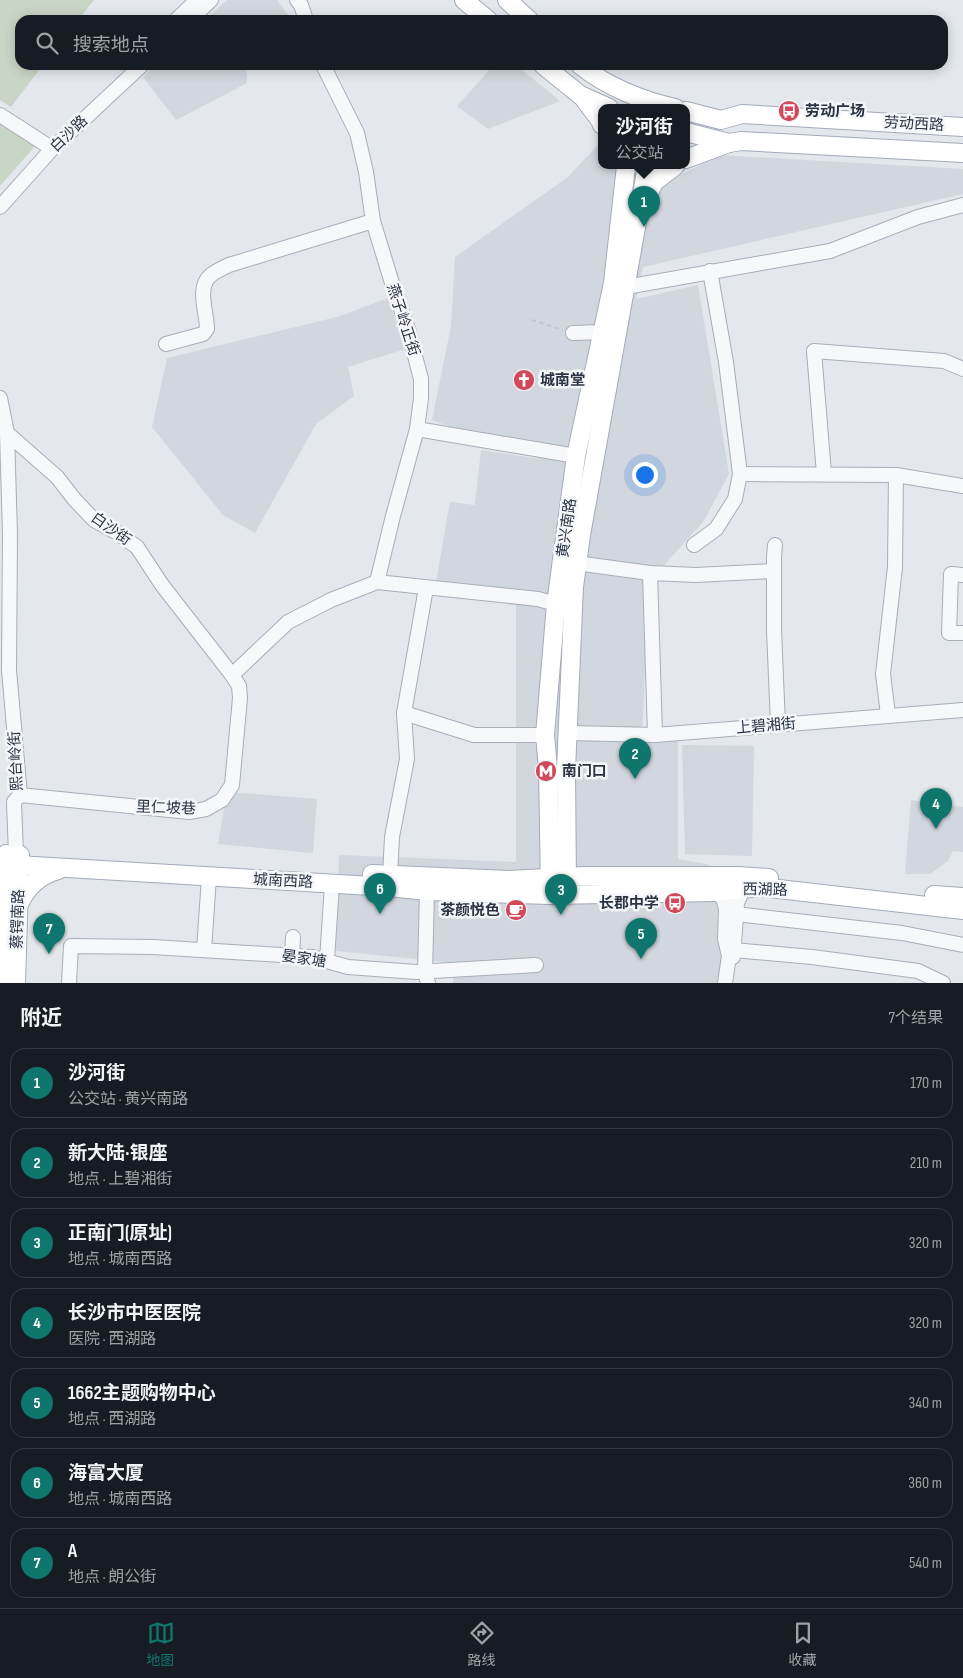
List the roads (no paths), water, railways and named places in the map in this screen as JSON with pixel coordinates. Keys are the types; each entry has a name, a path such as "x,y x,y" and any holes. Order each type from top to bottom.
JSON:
{"main road":[{"path":"464,0 482,15"},
{"path":"507,0 524,15"},
{"path":"549,70 580,95 598,118"},
{"path":"588,70 635,102 647,104"},
{"path":"580,95 600,104"},
{"name":"劳动西路","path":"690,112 721,120 742,114 963,127"},
{"name":"劳动西路","path":"690,133 729,143 741,141 963,153"},
{"path":"690,158 729,143"},
{"path":"615,169 629,217"},
{"name":"黄兴南路","path":"558,845 548,769 546,735 556,604 570,562 626,287 629,217 626,169"},
{"name":"黄兴南路","path":"559,895 558,845 569,733 574,597 570,562 576,456 629,217 646,169"},
{"path":"629,217 654,182 671,169"},
{"path":"509,880 536,871 558,845 580,868 593,874 606,876"},
{"name":"城南西路","path":"10,858 509,880 558,877"},
{"name":"城南西路","path":"10,858 64,868 389,887 427,891 559,895"},
{"name":"蔡锷南路","path":"2,983 2,890 10,858"},
{"name":"蔡锷南路","path":"10,858 18,906 16,983"},
{"path":"18,906 29,886 38,878 64,868"},
{"name":"西湖路","path":"558,877 738,876 963,897"},
{"name":"西湖路","path":"559,895 714,892 768,888 963,910"},
{"path":"943,896 963,890"}],"street":[{"path":"181,15 197,0"},
{"path":"195,15 211,0"},
{"path":"297,0 304,15"},
{"name":"白沙路","path":"0,195 46,144 124,70"},
{"name":"白沙路","path":"0,207 51,150 137,70"},
{"name":"燕子岭正街","path":"326,70 357,133 366,172 373,221 408,329 421,379 421,398 417,429 392,516 377,582"},
{"path":"0,115 46,144"},
{"path":"626,287 830,251 918,217 963,205"},
{"path":"166,344 203,334 207,329 203,285 210,275 229,265 373,221"},
{"path":"694,545 716,529 735,499 740,474 726,362 710,271"},
{"path":"573,333 602,332"},
{"path":"824,474 814,351 944,361 963,369"},
{"name":"熙台岭街","path":"0,398 7,433 10,534 8,670 20,795 14,802 10,858"},
{"path":"417,429 576,456"},
{"name":"白沙街","path":"7,433 57,477 94,520 116,532 136,547 162,585 220,661"},
{"path":"740,474 896,475 963,486"},
{"path":"888,715 883,674 895,568 896,475"},
{"path":"775,545 774,630 778,725"},
{"path":"570,562 650,573 696,575 774,571"},
{"path":"650,573 655,735"},
{"path":"963,574 951,574 949,633 963,634"},
{"path":"232,675 288,622 331,600 377,582 538,599 556,604"},
{"path":"390,875 392,837 407,759 404,713 426,588"},
{"name":"里仁坡巷","path":"20,795 189,812 206,809 222,800 232,785 240,698 239,686 220,661"},
{"name":"上碧湘街","path":"569,733 655,735 963,710"},
{"path":"404,713 474,735 546,735"},
{"path":"204,950 209,877"},
{"path":"327,960 332,884"},
{"path":"730,983 738,898 743,889"},
{"path":"427,891 427,977"},
{"path":"714,892 723,898 726,909 725,939 729,956 726,983"},
{"path":"736,914 902,933 963,945"},
{"path":"292,937 292,956"},
{"name":"晏家塘","path":"70,983 70,946 204,950 312,957 348,967 427,977 536,965"},
{"path":"734,950 812,956 918,971 943,983"}],"place":[{"name":"劳动广场","path":"789,111"},
{"name":"沙河街","path":"644,227"},
{"name":"城南堂","path":"524,380"},
{"name":"南门口","path":"546,771"},
{"name":"新大陆·银座","path":"635,779"},
{"name":"长沙市中医医院","path":"936,829"},
{"name":"长郡中学","path":"675,903"},
{"name":"茶颜悦色","path":"516,910"},
{"name":"海富大厦","path":"380,914"},
{"name":"正南门(原址)","path":"561,915"},
{"name":"A","path":"49,954"},
{"name":"1662主题购物中心","path":"641,959"}]}
